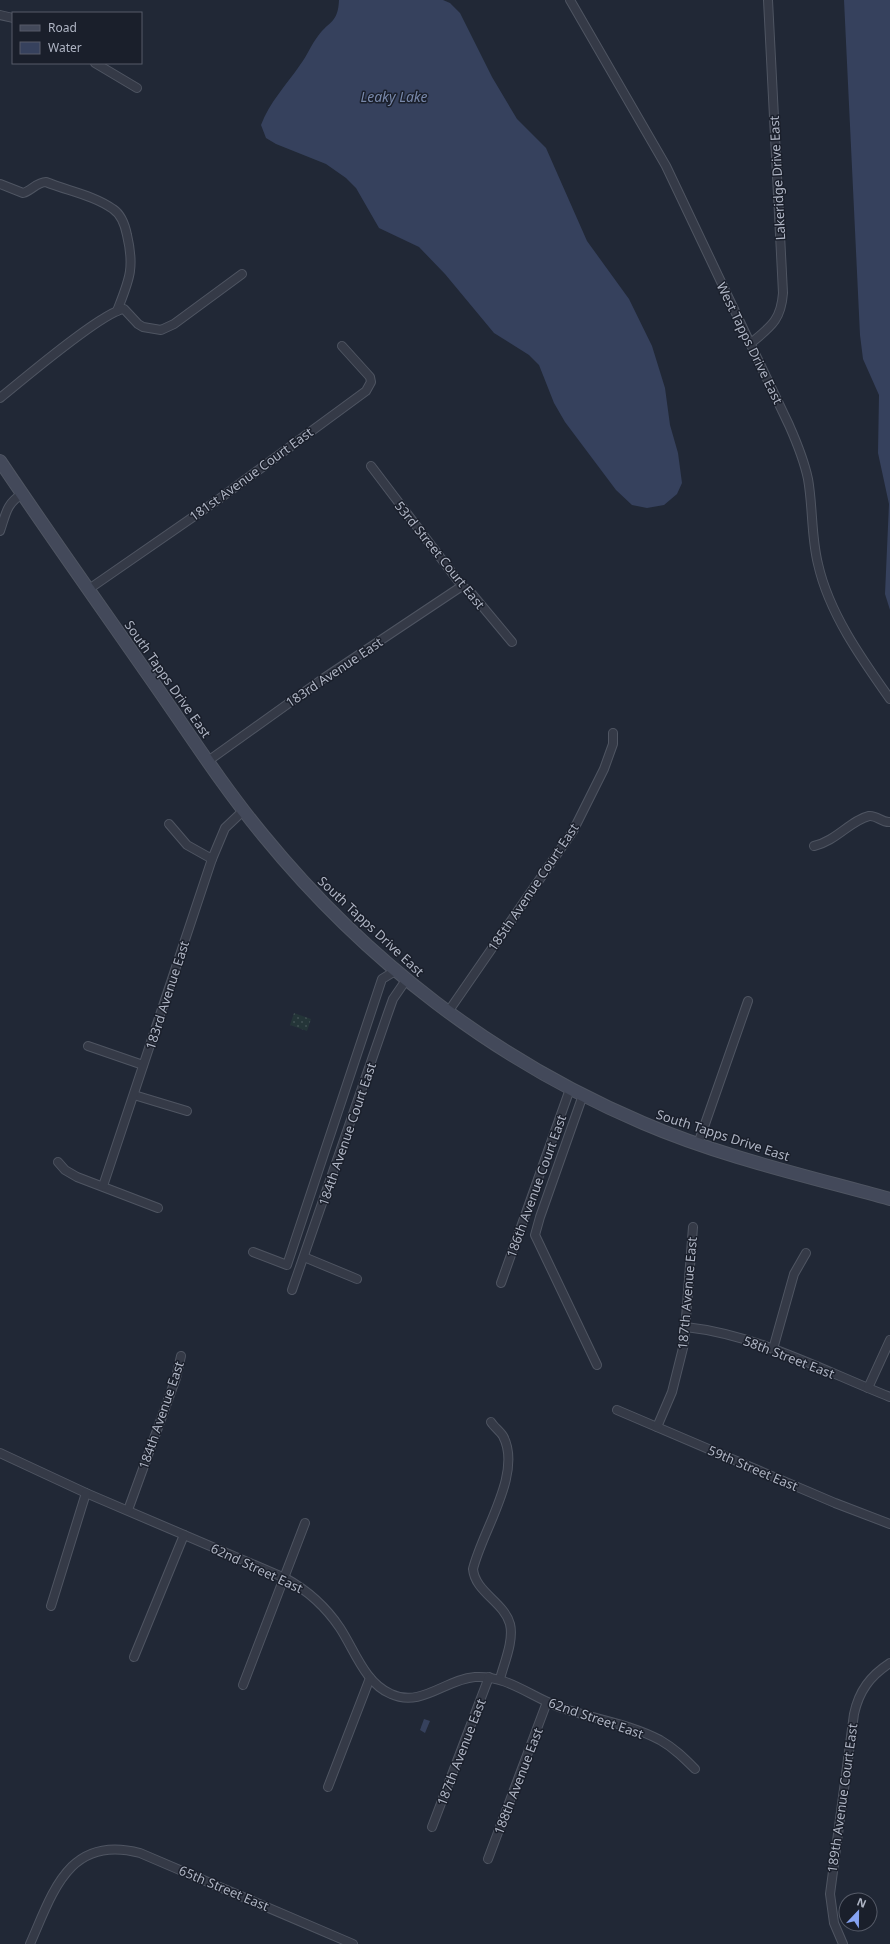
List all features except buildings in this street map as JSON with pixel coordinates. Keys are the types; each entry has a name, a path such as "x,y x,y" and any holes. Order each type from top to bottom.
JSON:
{"street":[{"name":"West Tapps Drive East","path":"570,0 666,166 789,425 801,454 808,478 818,563 827,594 842,624 890,699"},
{"name":"Lakeridge Drive East","path":"750,344 776,320 780,310 782,297 768,0"},
{"path":"0,15 12,18"},
{"path":"96,64 137,88"},
{"path":"0,184 23,193 32,190 40,182 46,182 90,197 118,212 125,227 132,256 132,266 130,276 117,311"},
{"path":"0,398 83,333 117,311 124,309 127,310 138,324 143,327 162,330 174,324 242,274"},
{"name":"181st Avenue Court East","path":"88,589 219,499 366,391 371,382 370,377 342,346"},
{"name":"South Tapps Drive East","path":"0,461 88,589 244,810 313,892 351,931 395,971 448,1012 505,1051 570,1089 643,1123 698,1144 753,1162 890,1199"},
{"name":"53rd Street Court East","path":"371,466 462,586 472,594 512,642"},
{"path":"0,531 8,506 12,500 22,494"},
{"name":"183rd Avenue East","path":"208,760 318,682 462,586"},
{"name":"185th Avenue Court East","path":"448,1012 573,831 604,769 613,744 613,733"},
{"name":"183rd Avenue East","path":"102,1186 134,1095 212,858 225,828 244,810"},
{"path":"814,846 824,844 855,823 868,817 874,817 884,822 890,822"},
{"path":"169,824 187,845 212,858"},
{"path":"253,1252 287,1265 382,979 395,971"},
{"name":"184th Avenue Court East","path":"292,1290 393,999 406,980"},
{"path":"698,1144 748,1001"},
{"path":"88,1046 143,1065"},
{"name":"186th Avenue Court East","path":"501,1283 570,1089"},
{"path":"134,1095 187,1111"},
{"name":"186th Avenue Court East","path":"583,1095 535,1235 597,1365"},
{"path":"58,1162 65,1170 77,1177 158,1208"},
{"name":"187th Avenue East","path":"657,1427 677,1376 686,1328 693,1227"},
{"path":"773,1349 794,1274 806,1253"},
{"path":"304,1257 358,1279"},
{"name":"58th Street East","path":"686,1328 732,1335 773,1349 890,1397"},
{"path":"868,1388 890,1340"},
{"name":"184th Avenue East","path":"181,1356 176,1378 125,1509 181,1356"},
{"name":"59th Street East","path":"617,1410 841,1506 890,1524"},
{"path":"491,1422 503,1436 509,1453 508,1472 473,1569 475,1580 505,1614 510,1625 508,1648 500,1679"},
{"name":"62nd Street East","path":"0,1453 86,1493 284,1578 309,1593 335,1622 370,1678 386,1692 406,1698 426,1694 467,1678 489,1677 500,1679 547,1702 574,1712 630,1728 650,1736 675,1750 695,1769"},
{"path":"51,1606 86,1493"},
{"path":"243,1685 305,1523"},
{"path":"134,1657 184,1535"},
{"name":"189th Avenue Court East","path":"843,1944 832,1916 830,1894 854,1714 859,1697 868,1681 890,1663"},
{"name":"187th Avenue East","path":"432,1827 489,1677"},
{"path":"328,1787 370,1678"},
{"name":"188th Avenue East","path":"488,1859 547,1702"},
{"name":"65th Street East","path":"30,1944 57,1883 75,1863 92,1854 118,1849 140,1853 352,1944"}],"shaded area":[{"path":"294,1013 311,1019 307,1031 290,1025"}],"water":[{"name":"Leaky Lake","path":"339,0 443,0 450,3 460,13 492,77 517,119 546,148 587,241 629,299 652,346 665,388 670,425 678,453 682,483 677,494 664,505 647,508 632,505 616,490 565,422 554,403 539,365 529,355 494,333 445,274 419,247 379,228 356,188 346,178 326,164 276,144 266,138 261,125 264,117 273,101 302,62 316,39 333,21 337,13"},
{"path":"844,0 890,0 890,610 885,594 889,504 878,453 879,395 863,359 860,335"},
{"path":"424,1719 430,1721 425,1733 420,1730"}]}
